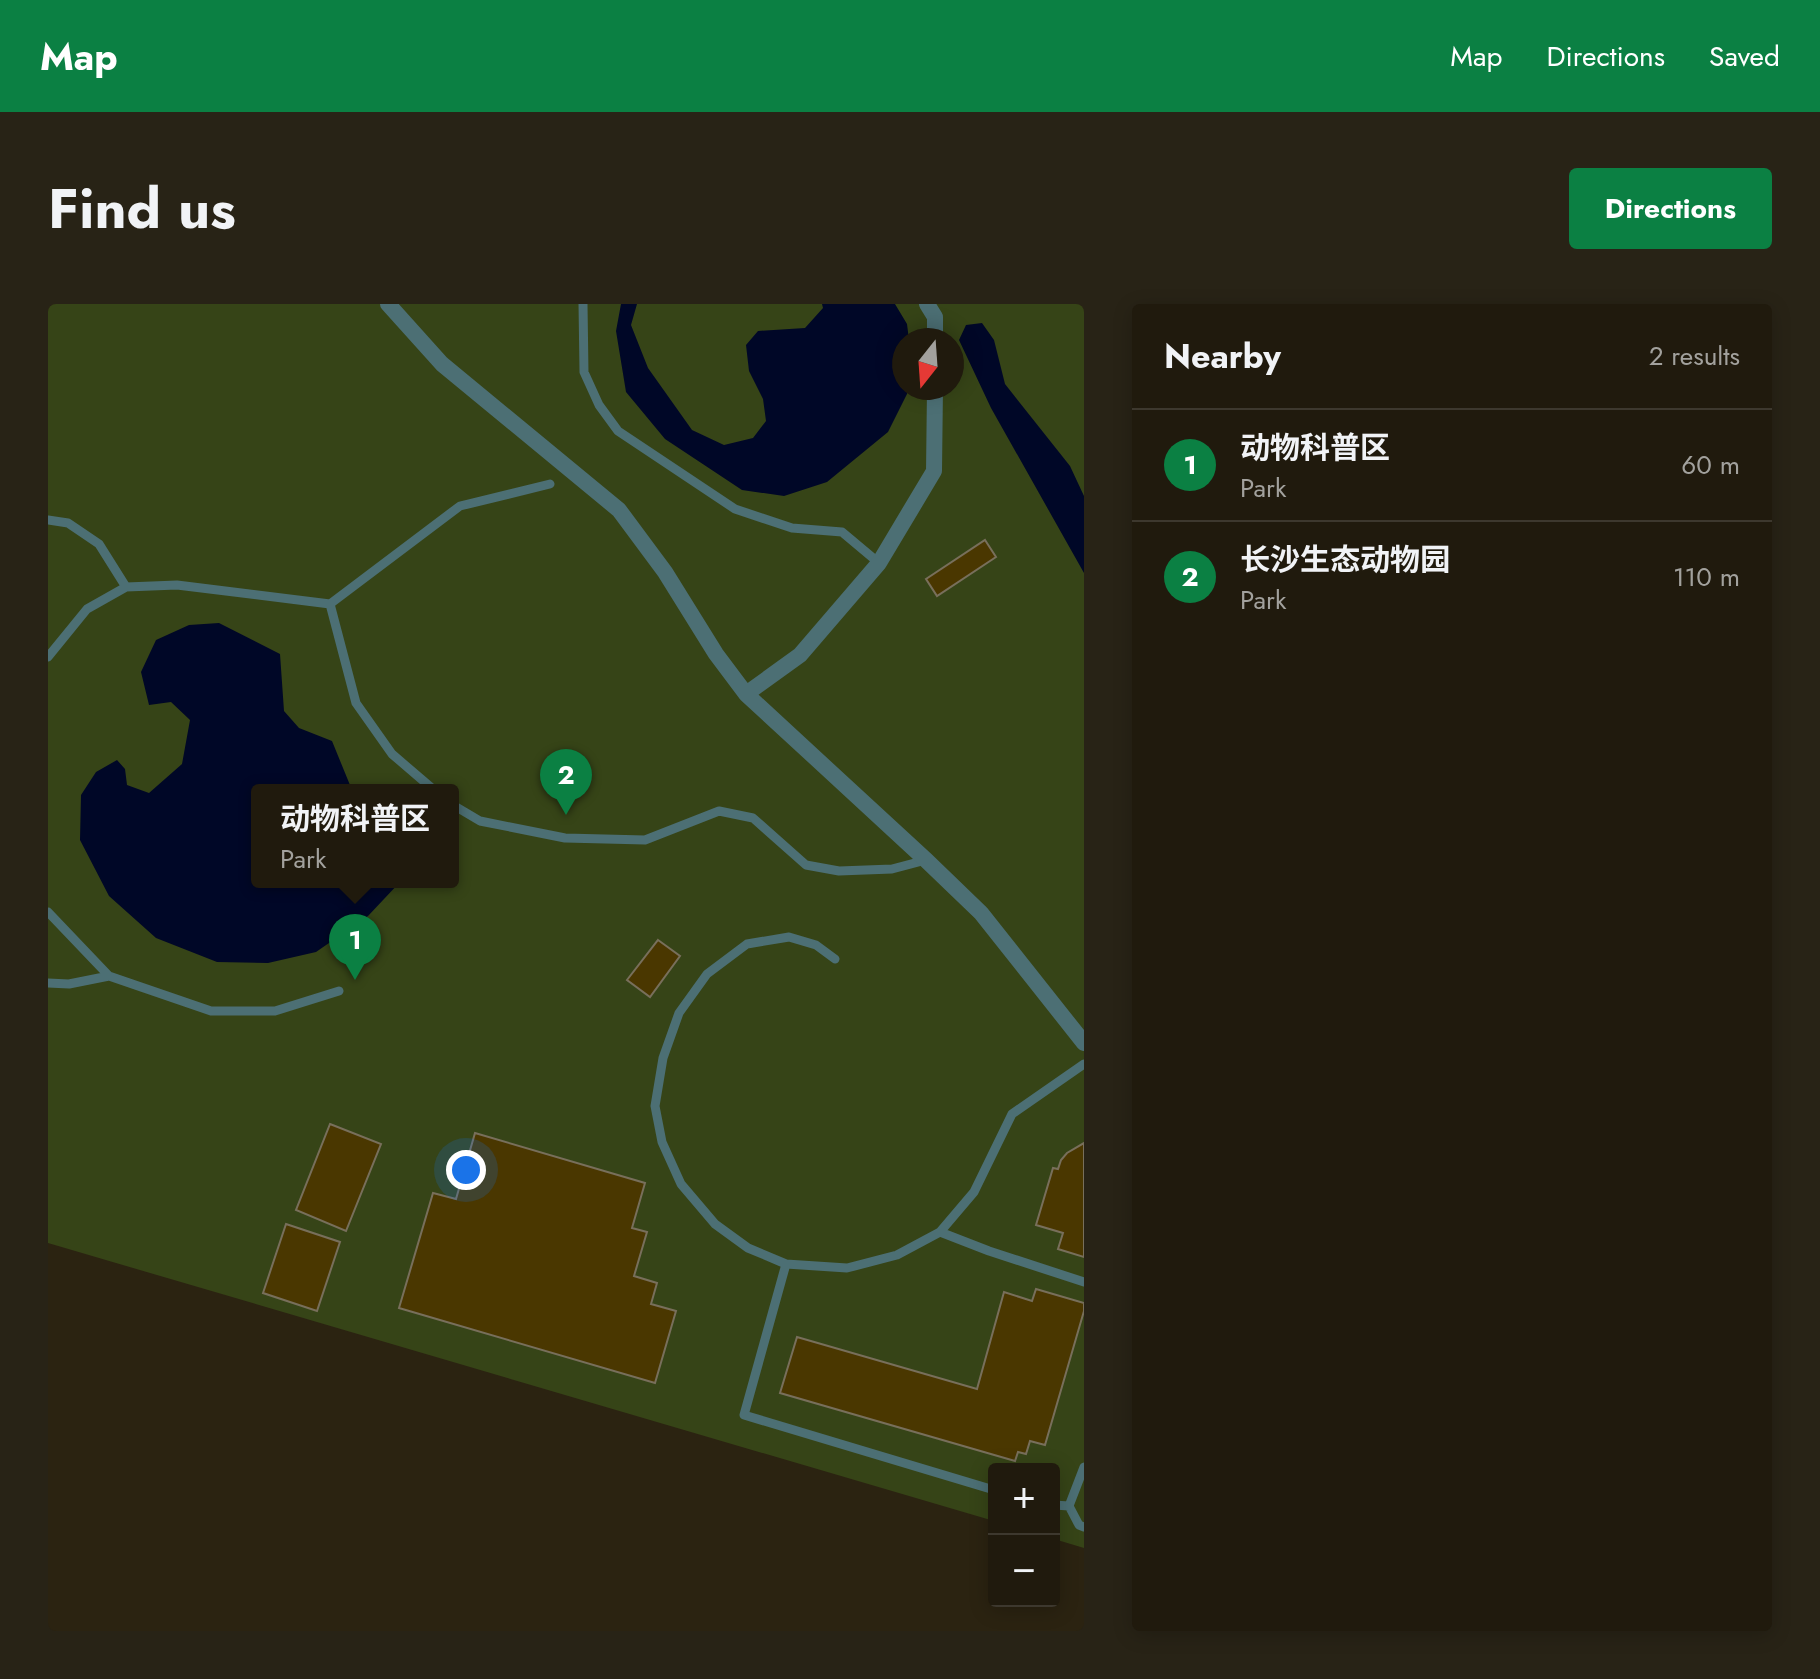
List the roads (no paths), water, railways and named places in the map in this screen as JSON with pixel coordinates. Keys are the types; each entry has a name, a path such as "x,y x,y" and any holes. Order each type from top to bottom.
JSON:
{"street":[{"path":"388,304 442,364 619,510 665,572 716,654 746,694 981,913 1084,1043"},
{"path":"927,304 935,317 935,328"},
{"path":"746,694 800,655 879,563 934,471 935,400"}],"lane":[{"path":"583,304 584,372 599,405 618,431 735,509 792,528 842,532 879,563"},
{"path":"48,657 87,609 126,587 177,585 330,604 460,506 550,484"},
{"path":"48,520 68,523 99,544 126,587"},
{"path":"330,604 356,703 392,754 427,784"},
{"path":"459,809 480,821 565,838 645,840 719,811 753,818 806,865 839,871 878,870 926,860"},
{"path":"48,912 109,976 211,1011 275,1011 339,991"},
{"path":"835,959 816,945 789,937 747,944 707,974 679,1013 663,1058 655,1106 662,1142 681,1184 715,1224 748,1248 786,1264 847,1268 897,1255 940,1232 974,1192 1012,1114 1084,1064"},
{"path":"48,983 69,984 109,976"},
{"path":"940,1232 1084,1282"},
{"path":"786,1264 744,1415 988,1488"},
{"path":"1084,1467 1069,1506 1079,1525 1084,1527"},
{"path":"1060,1505 1069,1506"}],"water":[{"path":"621,304 637,304 631,325 648,368 692,430 724,445 753,438 766,421 763,399 749,371 746,345 758,331 805,328 823,308 822,304 895,304 908,328 892,328 892,400 904,400 888,432 827,482 784,496 742,490 665,439 626,392 616,331"},
{"path":"982,323 994,340 1005,384 1070,466 1084,496 1084,573 991,408 964,351 966,325"},
{"path":"219,623 280,654 284,711 299,728 332,741 350,784 251,784 251,888 394,888 368,916 316,952 268,963 217,962 156,938 109,896 80,840 81,795 96,772 117,760 125,769 127,785 149,793 182,764 190,720 171,702 149,705 141,672 156,640 189,625"}],"place":[{"name":"长沙生态动物园","path":"566,815"},
{"name":"动物科普区","path":"355,980"}]}
